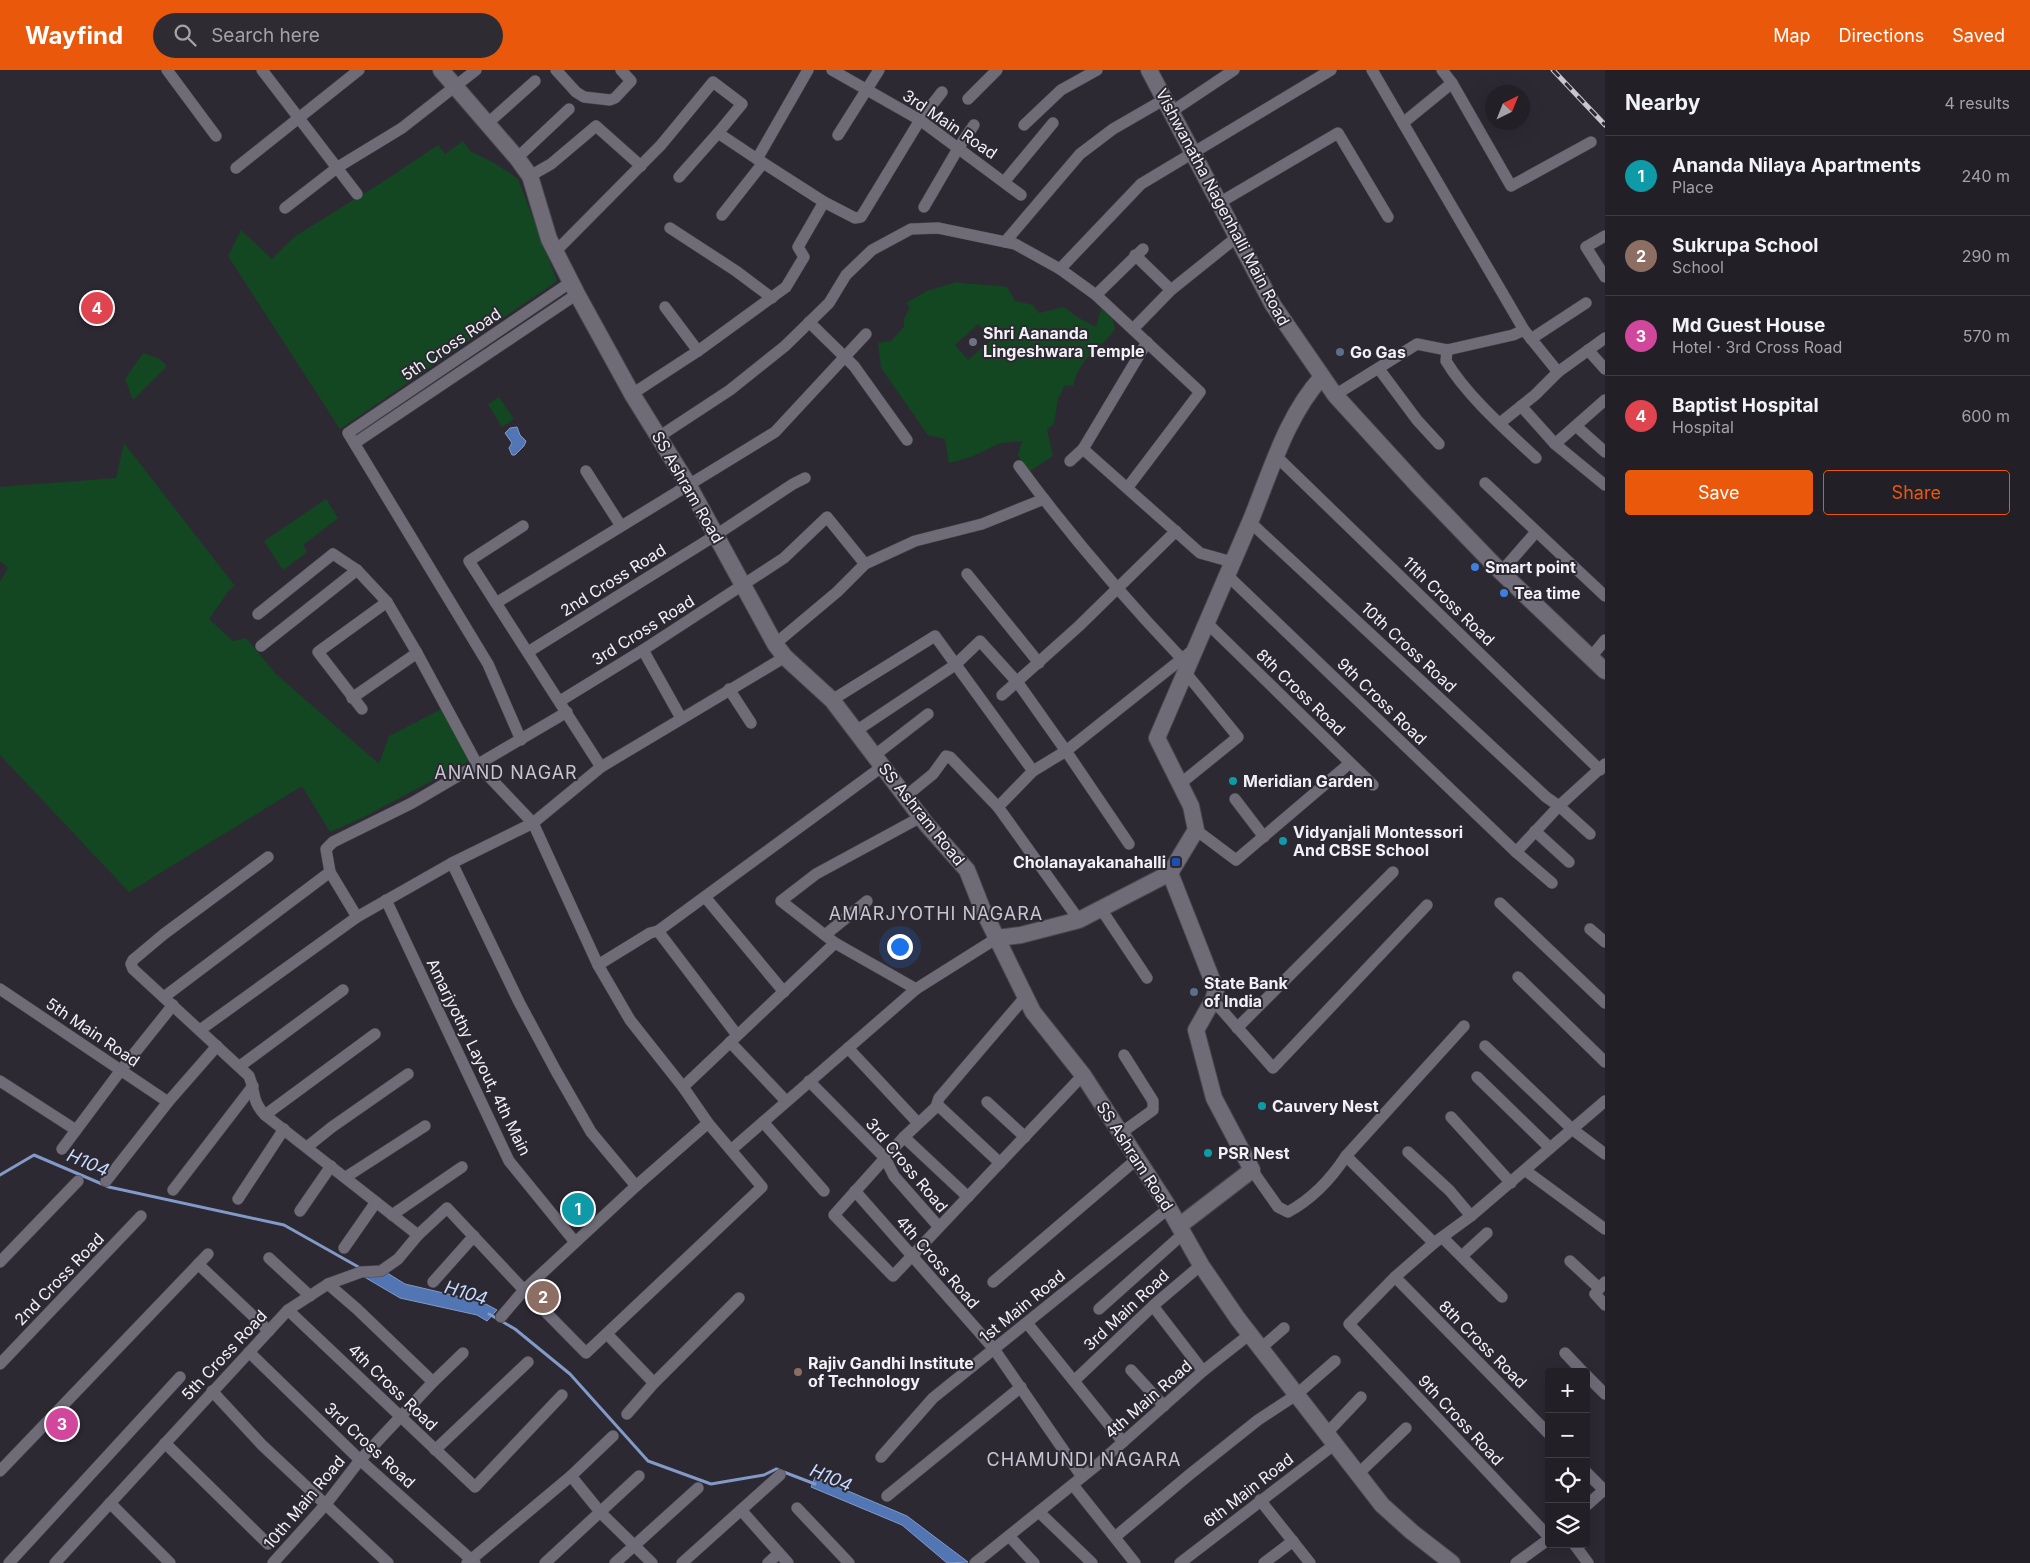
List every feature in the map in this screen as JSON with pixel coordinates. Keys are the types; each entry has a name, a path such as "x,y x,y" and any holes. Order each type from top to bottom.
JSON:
{"street":[{"path":"168,70 216,136"},
{"path":"262,70 357,194"},
{"path":"236,168 359,70"},
{"name":"SS Ashram Road","path":"441,70 488,122 518,158 530,176 549,239 574,288 632,394 660,436 689,486 780,650 832,700 921,817 967,870 982,908 1033,1012 1083,1075 1169,1208 1201,1264 1238,1319 1382,1505 1444,1561"},
{"path":"285,208 338,167 402,128 476,70"},
{"path":"556,70 576,92 584,97 610,100 619,95 631,81 621,70"},
{"path":"722,215 760,161 808,70"},
{"name":"3rd Main Road","path":"832,70 920,120 959,147 1020,195"},
{"path":"838,135 879,70"},
{"path":"968,99 997,70"},
{"path":"1024,125 1061,90 1097,70"},
{"name":"Vishwanatha Nagenhalli Main Road","path":"1149,70 1273,306 1335,395 1420,488 1501,572 1605,671"},
{"path":"1005,242 1080,154 1113,129 1168,105 1234,70"},
{"path":"1060,269 1141,184 1331,70"},
{"path":"1372,70 1527,334 1558,372"},
{"path":"1442,70 1452,83 1511,186 1591,142"},
{"path":"488,122 535,81"},
{"path":"556,251 661,146 713,82 742,104 679,177"},
{"path":"1403,123 1452,83"},
{"path":"718,133 824,202 855,218 861,217 920,120 942,92"},
{"path":"518,158 569,109"},
{"path":"1004,182 1053,123"},
{"path":"924,207 974,125"},
{"path":"530,176 551,164 596,126 640,166"},
{"path":"1219,203 1338,133 1388,217"},
{"path":"632,394 698,351 786,287 804,257 798,247 824,202"},
{"path":"670,228 772,298"},
{"path":"660,436 730,390 785,346 829,302 846,275 872,250 911,229 938,228 1016,244 1060,269 1096,295 1200,392 1128,487"},
{"path":"1605,236 1586,247 1605,277"},
{"path":"1133,329 1171,290 1237,237"},
{"path":"1096,295 1139,252 1171,290"},
{"name":"5th Cross Road","path":"574,288 460,372 355,443 348,432 453,362 574,288"},
{"path":"1335,395 1417,344 1447,350 1513,335 1527,334 1586,303"},
{"path":"665,307 698,351"},
{"path":"809,322 843,358 854,366 907,440"},
{"path":"496,603 775,432 866,334"},
{"path":"1500,423 1558,372 1605,338"},
{"path":"1070,461 1083,449 1147,342"},
{"path":"1447,350 1446,361 1453,374 1536,458"},
{"path":"1588,350 1605,369"},
{"path":"453,362 460,372"},
{"path":"1379,369 1417,420 1439,444"},
{"path":"1322,377 1308,392 1276,456 1250,522 1206,622 1187,660 1157,738 1191,806 1196,830 1236,860 1350,763"},
{"path":"1555,444 1605,400"},
{"path":"1521,406 1555,444 1605,485"},
{"path":"1576,426 1605,452"},
{"path":"355,443 488,664 521,740"},
{"path":"1083,449 1200,552 1229,568"},
{"name":"11th Cross Road","path":"1276,456 1602,767"},
{"path":"1019,466 1118,589 1187,660 1238,737 1180,784"},
{"path":"586,471 621,526"},
{"name":"2nd Cross Road","path":"528,652 805,478"},
{"path":"1485,483 1605,596"},
{"path":"200,1030 357,917 452,863 533,823 601,767 729,688 780,650 864,564 915,541 982,524 1044,499"},
{"name":"3rd Cross Road","path":"560,701 643,650 784,558 827,517 864,564"},
{"name":"10th Cross Road","path":"1250,522 1546,797 1590,834"},
{"path":"523,526 469,561 601,767"},
{"path":"1002,696 1118,589 1176,531"},
{"path":"1501,572 1536,532"},
{"path":"258,614 334,554 357,570 387,602 477,764 533,823 598,965 630,1020 683,1087 708,1123 762,1187 586,1353 447,1208 418,1235 265,1115 256,1106 253,1086 249,1076 240,1066 133,969 131,964 133,960 164,934 268,857"},
{"name":"9th Cross Road","path":"1229,568 1516,852 1552,883"},
{"path":"261,646 357,570"},
{"path":"967,574 1039,663"},
{"path":"362,709 318,652 387,602"},
{"name":"8th Cross Road","path":"1206,622 1373,785"},
{"path":"832,700 935,636 1033,772"},
{"path":"1590,657 1605,640"},
{"path":"856,731 955,665 980,642 1018,683 1128,844"},
{"path":"643,650 681,718"},
{"path":"352,698 417,653"},
{"path":"998,807 1033,772 1066,751 1187,660"},
{"path":"729,688 751,723"},
{"path":"357,917 330,872 326,849 333,842 412,802 566,712"},
{"path":"598,965 650,932 658,931 705,897 879,760 928,714"},
{"path":"906,796 933,774 944,758 948,756 998,807 1079,920"},
{"path":"1516,852 1559,806 1602,767"},
{"path":"1235,799 1264,837"},
{"path":"916,990 835,943 781,901 816,874 921,817"},
{"path":"731,1150 916,990 997,938 1021,935 1079,920 1170,873 1196,830"},
{"path":"1535,831 1569,862"},
{"path":"452,863 519,1002 556,1071 591,1132 636,1186"},
{"path":"62,1149 168,1001 330,872"},
{"path":"1237,1028 1393,872"},
{"path":"1170,873 1216,990 1213,1000 1196,1030 1214,1098 1252,1170 1278,1207 1288,1212 1302,1204 1326,1183 1338,1170 1346,1156 1464,1026"},
{"path":"705,897 784,992"},
{"name":"Amarjyothy Layout, 4th Main","path":"386,900 509,1161 575,1242"},
{"path":"825,936 867,901"},
{"path":"1500,903 1605,1003"},
{"path":"1213,1000 1273,1068 1426,906"},
{"path":"1101,909 1147,978"},
{"path":"1590,929 1605,942"},
{"path":"658,931 733,1039 786,1101"},
{"path":"683,1087 835,943"},
{"path":"1518,978 1605,1062"},
{"name":"5th Main Road","path":"0,989 168,1102"},
{"path":"240,1066 343,990"},
{"path":"1026,996 939,1098 936,1107 884,1158 834,1215 893,1276 1083,1075"},
{"path":"265,1115 375,1034"},
{"path":"106,1180 168,1102 217,1046"},
{"path":"1485,1046 1572,1129 1605,1154"},
{"path":"848,1048 918,1123"},
{"path":"1121,1133 1153,1110 1153,1101 1124,1055"},
{"path":"308,1147 332,1127 408,1074"},
{"path":"1477,1077 1550,1148"},
{"path":"0,1081 76,1130"},
{"name":"3rd Cross Road","path":"809,1081 884,1158 894,1176 938,1227"},
{"path":"173,1190 253,1086"},
{"path":"1395,1277 1438,1240 1511,1183 1605,1101"},
{"path":"987,1102 1025,1137"},
{"path":"936,1107 941,1108 1000,1163"},
{"path":"1451,1117 1511,1183"},
{"path":"762,1122 824,1191"},
{"path":"501,1316 524,1290 575,1242 708,1123"},
{"path":"346,1177 425,1126"},
{"path":"238,1199 284,1129"},
{"path":"904,1137 968,1197"},
{"path":"1408,1152 1450,1191 1471,1216"},
{"path":"1346,1156 1438,1240 1462,1256 1502,1297"},
{"path":"992,1282 1137,1159"},
{"path":"300,1211 331,1166"},
{"path":"392,1215 462,1167"},
{"path":"1099,1309 1182,1230 1252,1170"},
{"path":"1526,1170 1605,1229"},
{"path":"0,1262 78,1181"},
{"name":"4th Cross Road","path":"854,1191 994,1349 1021,1387 1115,1538 1135,1563"},
{"path":"344,1248 376,1202"},
{"name":"1st Main Road","path":"881,1457 934,1398 1169,1208"},
{"name":"2nd Cross Road","path":"0,1364 141,1216"},
{"path":"1462,1256 1487,1234"},
{"name":"5th Cross Road","path":"55,1563 288,1310 328,1284 361,1272 381,1271 398,1259 418,1235"},
{"path":"433,1282 474,1236"},
{"path":"0,1471 208,1254"},
{"path":"268,1258 310,1296"},
{"path":"1570,1261 1602,1285 1595,1294 1605,1305"},
{"path":"198,1264 269,1331"},
{"name":"3rd Main Road","path":"1074,1381 1153,1306 1201,1264"},
{"name":"9th Cross Road","path":"1395,1277 1349,1324 1545,1534"},
{"name":"8th Cross Road","path":"1395,1277 1545,1430"},
{"path":"328,1284 357,1309 433,1382"},
{"path":"627,1414 654,1383 739,1298"},
{"path":"1153,1306 1203,1372"},
{"name":"4th Cross Road","path":"288,1310 475,1487 562,1395"},
{"path":"1027,1323 1123,1442"},
{"path":"1262,1348 1284,1328"},
{"path":"606,1334 654,1383"},
{"name":"4th Main Road","path":"977,1562 1078,1481 1203,1372 1250,1334"},
{"name":"3rd Cross Road","path":"249,1352 360,1460 470,1562 571,1476 613,1436"},
{"name":"10th Main Road","path":"273,1563 326,1504 360,1460 433,1382 463,1353"},
{"path":"1565,1353 1579,1368"},
{"path":"1115,1538 1189,1475 1258,1420 1296,1395 1335,1361"},
{"path":"435,1450 528,1362"},
{"path":"1131,1370 1164,1406"},
{"path":"9,1563 180,1377"},
{"path":"1590,1379 1605,1394"},
{"path":"887,1496 1021,1387"},
{"path":"212,1391 262,1445 388,1563"},
{"name":"6th Main Road","path":"1180,1563 1260,1500 1331,1438 1361,1398"},
{"path":"1358,1474 1406,1428"},
{"path":"165,1443 268,1544"},
{"path":"682,1563 780,1475"},
{"path":"571,1476 601,1513 652,1563"},
{"path":"545,1563 639,1476"},
{"path":"1590,1476 1605,1490 1590,1503"},
{"path":"614,1563 698,1488"},
{"path":"1260,1500 1310,1563"},
{"path":"110,1503 170,1563"},
{"path":"797,1508 849,1563"},
{"path":"741,1510 788,1563"},
{"path":"1040,1512 1092,1563"},
{"path":"1009,1536 1034,1563"},
{"path":"1264,1563 1293,1541"},
{"path":"1516,1563 1545,1541"},
{"path":"1577,1548 1588,1563"},
{"path":"768,1563 779,1553"}],"green space":[{"path":"463,141 470,151 496,164 518,179 557,281 340,429 228,256 241,230 272,259 294,237 438,145 445,154"},
{"path":"956,282 1007,287 1015,301 1033,305 1039,313 1064,307 1077,317 1096,327 1102,305 1111,311 1115,329 1085,360 1076,375 1073,386 1065,385 1058,399 1054,424 1047,429 1053,456 1027,473 1018,455 1022,441 1000,443 971,457 949,463 945,439 928,435 881,368 878,343 891,341 904,327 904,319 910,307 906,303 927,291","holes":["978,324 992,339 968,360 955,345"]},
{"path":"143,353 160,359 167,366 133,400 125,379"},
{"path":"499,397 514,419 502,427 488,404"},
{"path":"124,443 235,586 230,589 209,619 233,641 246,638 276,674 379,764 389,736 442,709 469,761 362,818 330,832 302,786 129,892 0,755 0,582 8,568 0,561 0,487 116,478"},
{"path":"326,499 338,518 303,545 307,552 283,570 264,541"}],"water":[{"path":"517,427 520,435 526,441 524,446 515,455 512,455 509,448 512,443 505,433 510,428"},
{"path":"384,1271 405,1284 482,1302 497,1310 487,1321 477,1315 400,1298 361,1275"},
{"path":"815,1477 907,1516 968,1562 947,1563 902,1525 811,1487"}],"waterway":[{"name":"H104","path":"0,1175 34,1155 109,1187 284,1225 362,1269"},
{"name":"H104","path":"489,1314 515,1329 570,1374 648,1461 711,1484 764,1475 776,1469 815,1484"}],"railway":[{"path":"1553,70 1605,125"}],"place":[{"name":"Baptist Hospital","path":"97,308"},
{"name":"Shri Aananda Lingeshwara Temple","path":"973,342"},
{"name":"Go Gas","path":"1340,352"},
{"name":"Smart point","path":"1475,567"},
{"name":"Tea time","path":"1504,593"},
{"name":"Meridian Garden","path":"1233,781"},
{"name":"Vidyanjali Montessori And CBSE School","path":"1283,841"},
{"name":"Cholanayakanahalli","path":"1176,862"},
{"name":"State Bank of India","path":"1194,992"},
{"name":"Cauvery Nest","path":"1262,1106"},
{"name":"PSR Nest","path":"1208,1153"},
{"name":"Ananda Nilaya Apartments","path":"578,1209"},
{"name":"Sukrupa School","path":"543,1297"},
{"name":"Rajiv Gandhi Institute of Technology","path":"798,1372"},
{"name":"Md Guest House","path":"62,1424"}],"district":[{"name":"ANAND NAGAR","path":"506,773"},
{"name":"AMARJYOTHI NAGARA","path":"936,914"},
{"name":"CHAMUNDI NAGARA","path":"1084,1460"}]}
